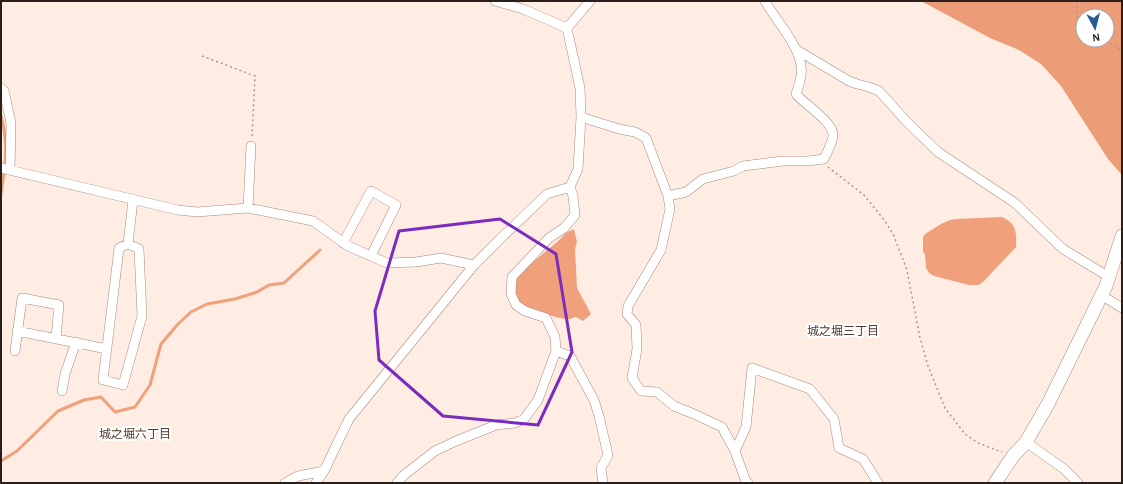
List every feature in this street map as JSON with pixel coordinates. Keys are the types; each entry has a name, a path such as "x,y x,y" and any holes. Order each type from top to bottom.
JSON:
{"street":[{"path":"495,1 523,9 568,28"},
{"path":"668,196 686,192 703,179 734,171 743,166 783,161 808,161 824,159 832,140 832,131 828,123 796,94 801,77 801,67 797,50 765,1"},
{"path":"397,483 404,475 442,447 496,425 515,423 524,419 538,400 556,351 555,337 546,318 516,305 510,294 512,277 549,238 564,228 575,215 573,196 570,187 578,169 581,117 580,88 568,28 586,3"},
{"path":"797,50 849,81 879,91 908,123 938,152 1015,203 1063,248 1109,277"},
{"path":"1,88 4,91 11,123 5,169 178,210 197,212 248,208 313,222 348,246 387,263 416,262 441,258 474,265"},
{"path":"581,117 619,129 635,132 646,138 668,196 670,209 661,250 628,306 628,314 636,325 637,349 632,378 641,391 657,392 674,406 722,427 735,451 746,482 748,483"},
{"path":"248,208 251,146"},
{"path":"316,483 324,471 349,419 474,265 547,194 570,187"},
{"path":"343,243 371,191 396,205 371,256"},
{"path":"128,244 133,200"},
{"path":"995,483 1013,456 1026,442 1048,404 1109,277 1122,236"},
{"path":"128,244 139,249 142,316 122,384 103,380 119,248 128,244"},
{"path":"1101,295 1122,308"},
{"path":"15,351 22,298 59,305 56,338"},
{"path":"17,330 107,349"},
{"path":"62,391 65,374 76,342"},
{"path":"556,351 570,356 594,400 608,455 601,468 603,483"},
{"path":"735,451 746,427 752,368 810,389 834,419 839,448 863,459 878,483"},
{"path":"1026,442 1064,469 1078,483"},
{"path":"285,483 298,476 324,471"}],"path":[{"path":"202,56 255,76 251,146"},
{"path":"824,159 827,166 864,195 886,221 894,236 907,270 920,338 928,366 945,408 965,434 978,443 1013,456"}],"highlighted area":[{"path":"500,219 556,254 572,352 538,425 443,416 379,360 375,311 399,231"}],"shaded area":[{"path":"921,1 1122,1 1122,175 1108,159 1061,86 1041,64 1019,50 990,38"},
{"path":"1002,217 1007,219 1015,229 1016,247 982,283 978,285 969,285 934,276 929,273 926,268 925,254 923,252 923,237 925,234 950,220"},
{"path":"574,229 577,242 575,249 577,288 591,314 583,321 576,317 565,319 539,312 522,304 514,295 516,276 567,232"}],"waterway":[{"path":"1,116 6,146 1,194"},
{"path":"1,461 17,451 58,411 84,400 101,397 115,412 135,407 150,385 161,344 178,324 191,312 207,304 235,299 257,292 269,285 284,283 320,250"}],"district":[{"name":"城之堀三丁目","path":"843,331"},
{"name":"城之堀六丁目","path":"135,434"}]}
